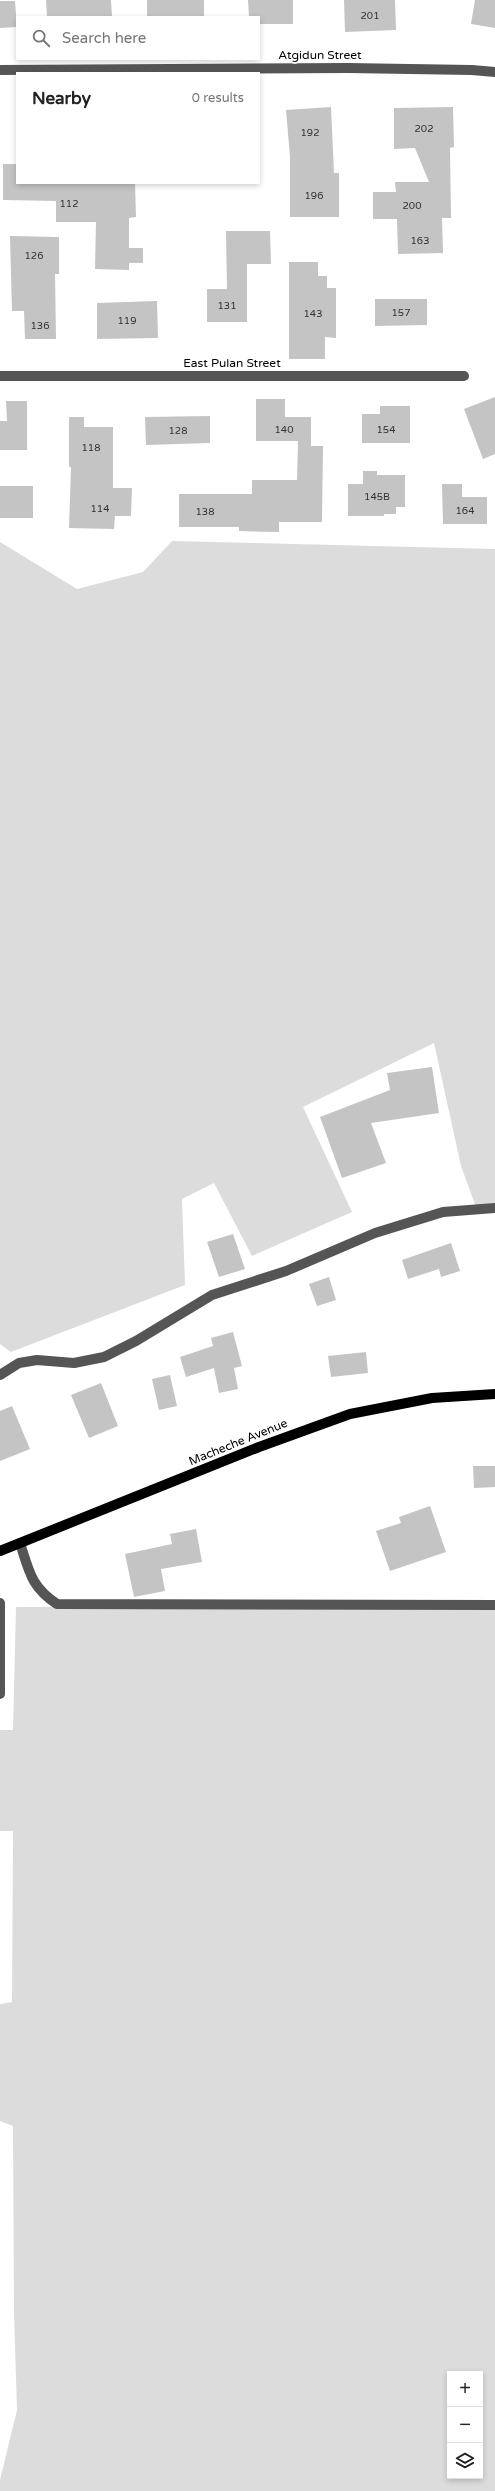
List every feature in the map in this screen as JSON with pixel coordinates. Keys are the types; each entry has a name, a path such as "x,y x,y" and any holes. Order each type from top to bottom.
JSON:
{"main road":[{"name":"Macheche Avenue","path":"0,1551 252,1450 350,1414 432,1398 495,1394"}],"street":[{"name":"Atgidun Street","path":"0,70 348,68 495,72"},
{"name":"East Pulan Street","path":"0,376 464,376"},
{"path":"0,1375 19,1363 37,1360 74,1363 104,1357 136,1341 212,1295 286,1271 375,1233 443,1212 495,1208"},
{"path":"20,1543 32,1581 42,1594 57,1604 495,1605"},
{"path":"0,1603 0,1694"}],"shaded area":[{"path":"172,541 495,549 495,1206 476,1207 461,1166 434,1043 303,1107 352,1212 252,1256 214,1183 182,1199 185,1285 11,1352 0,1344 0,542 77,589 143,572"},
{"path":"495,1605 495,2491 0,2491 0,2480 17,2410 14,2313 13,2126 0,2121 0,2004 12,2002 13,1831 0,1831 0,1730 13,1730 16,1607"}],"building":[{"path":"46,0 111,0 112,16 47,16"},
{"path":"147,0 204,0 204,16 147,16"},
{"path":"248,0 293,0 293,24 260,24 260,16 249,16"},
{"path":"344,0 395,0 396,30 345,32"},
{"path":"475,0 495,0 495,28 471,24"},
{"path":"0,1 15,1 16,27 0,28"},
{"path":"331,107 334,173 339,173 339,217 290,217 290,157 286,110"},
{"path":"453,107 454,147 450,148 451,218 442,218 443,253 398,254 397,219 373,219 373,192 396,192 395,182 429,182 415,148 394,149 394,108"},
{"path":"3,164 16,164 16,184 135,184 136,217 129,218 129,248 143,248 143,263 129,263 129,270 95,269 96,222 56,222 56,201 3,200"},
{"path":"226,231 270,231 271,264 247,264 247,322 207,322 207,289 227,289"},
{"path":"10,236 59,237 59,274 55,274 56,339 25,339 24,311 12,311"},
{"path":"289,262 318,262 318,276 327,276 327,288 336,288 336,338 325,337 325,359 289,359"},
{"path":"375,299 427,299 427,325 375,326"},
{"path":"157,301 158,338 97,339 97,303"},
{"path":"495,397 495,454 483,459 464,409"},
{"path":"256,399 285,399 285,417 311,417 311,446 323,446 322,522 279,522 279,532 239,531 239,527 179,527 179,494 252,494 252,480 297,480 298,441 256,441"},
{"path":"6,401 27,401 27,450 0,450 0,421 7,421"},
{"path":"380,406 410,406 410,443 362,443 362,414 380,414"},
{"path":"210,416 210,443 146,445 145,417"},
{"path":"69,417 84,417 84,427 113,427 113,488 132,488 131,516 115,516 114,529 69,528 71,467 69,467"},
{"path":"363,471 377,471 377,475 405,475 405,507 396,507 396,514 384,514 384,516 348,516 348,484 363,484"},
{"path":"442,484 462,484 462,497 487,497 487,524 443,524"},
{"path":"0,486 33,486 33,518 0,518"},
{"path":"432,1067 439,1113 371,1123 386,1163 342,1178 320,1117 390,1090 387,1073"},
{"path":"233,1234 245,1269 219,1277 207,1242"},
{"path":"451,1243 460,1271 441,1277 439,1269 408,1279 402,1260"},
{"path":"329,1277 336,1300 317,1306 309,1284"},
{"path":"233,1332 242,1366 234,1368 238,1389 219,1393 214,1368 186,1377 180,1357 213,1346 211,1338"},
{"path":"366,1352 368,1373 331,1377 328,1356"},
{"path":"170,1375 177,1406 159,1410 152,1379"},
{"path":"101,1383 118,1426 89,1438 71,1395"},
{"path":"12,1406 30,1449 0,1461 0,1411"},
{"path":"473,1466 495,1466 495,1487 474,1488"},
{"path":"430,1506 446,1552 390,1571 376,1531 401,1523 399,1517"},
{"path":"196,1529 202,1562 161,1569 165,1591 134,1597 125,1554 172,1544 170,1534"}]}
